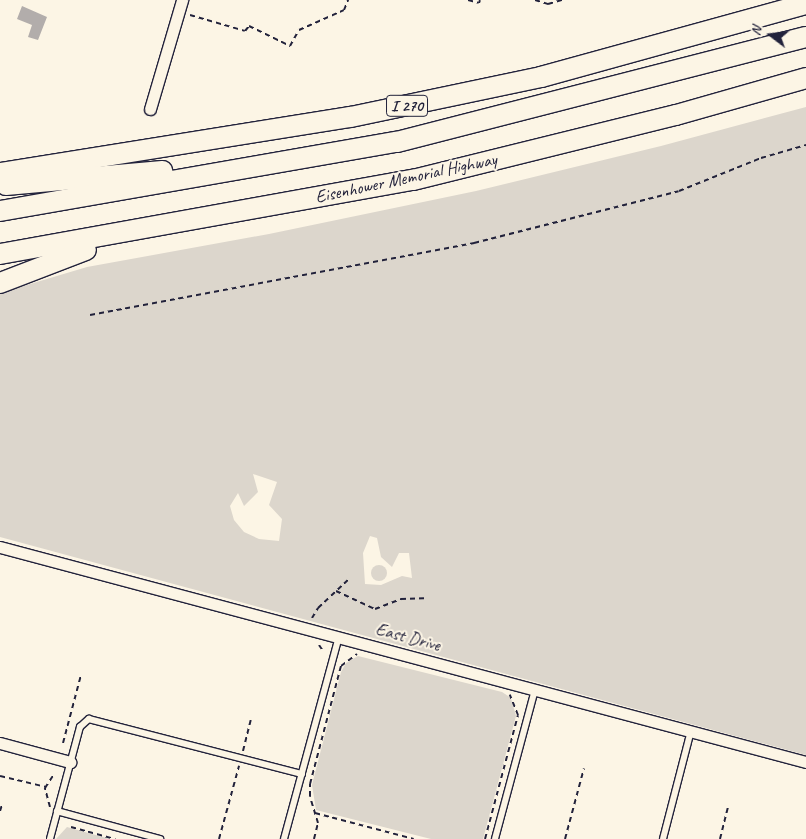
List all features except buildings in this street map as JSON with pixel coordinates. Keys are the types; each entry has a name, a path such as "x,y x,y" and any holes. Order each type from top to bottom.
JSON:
{"highway":[{"name":"I 270","path":"0,173 351,117 541,77 806,4"},
{"name":"I 270","path":"0,211 397,142 806,37"},
{"name":"Eisenhower Memorial Highway","path":"0,254 413,180 676,115 806,78"},
{"path":"0,185 286,161"},
{"path":"0,283 145,229"}],"street":[{"path":"150,109 180,6"},
{"name":"East Drive","path":"0,547 806,762"},
{"path":"0,743 70,762"}],"lane":[{"path":"284,839 339,637"},
{"path":"495,839 535,690"},
{"path":"50,839 82,723 94,719 302,774"},
{"path":"663,839 692,731"},
{"path":"57,811 160,839"}],"path":[{"path":"180,6 245,32 249,26 290,46 299,30 344,10 348,0"},
{"path":"468,0 479,3 480,0"},
{"path":"535,0 548,4 562,0"},
{"path":"90,315 483,241 679,191 761,158 806,145"},
{"path":"311,623 318,608 349,579"},
{"path":"336,591 376,609 401,599 424,598"},
{"path":"314,839 318,823 309,789 340,672 348,658 364,654"},
{"path":"63,743 81,675"},
{"path":"485,839 518,715 515,702 505,692"},
{"path":"243,751 251,720"},
{"path":"219,839 240,764"},
{"path":"565,839 584,768"},
{"path":"50,807 46,787 54,774"},
{"path":"0,776 46,787"},
{"path":"0,811 2,805"},
{"path":"720,839 728,807"},
{"path":"315,813 414,839"},
{"path":"72,827 115,839"}],"shaded area":[{"path":"22,6 47,17 38,40 28,37 32,25 17,19"},
{"path":"806,107 806,755 0,537 0,293 87,267 269,234 476,191 661,146","holes":["253,474 277,482 269,505 282,519 279,541 259,539 244,532 234,520 230,506 238,493 244,506 258,492","370,536 377,538 381,557 392,567 399,553 409,553 412,578 402,576 381,585 365,584 363,553"]},
{"path":"379,565 385,567 387,573 385,579 379,581 373,579 371,573 373,567"},
{"path":"358,656 502,692 511,698 516,716 483,839 431,839 316,810 312,785 341,672 346,663"},
{"path":"67,827 110,839 56,839"}]}
